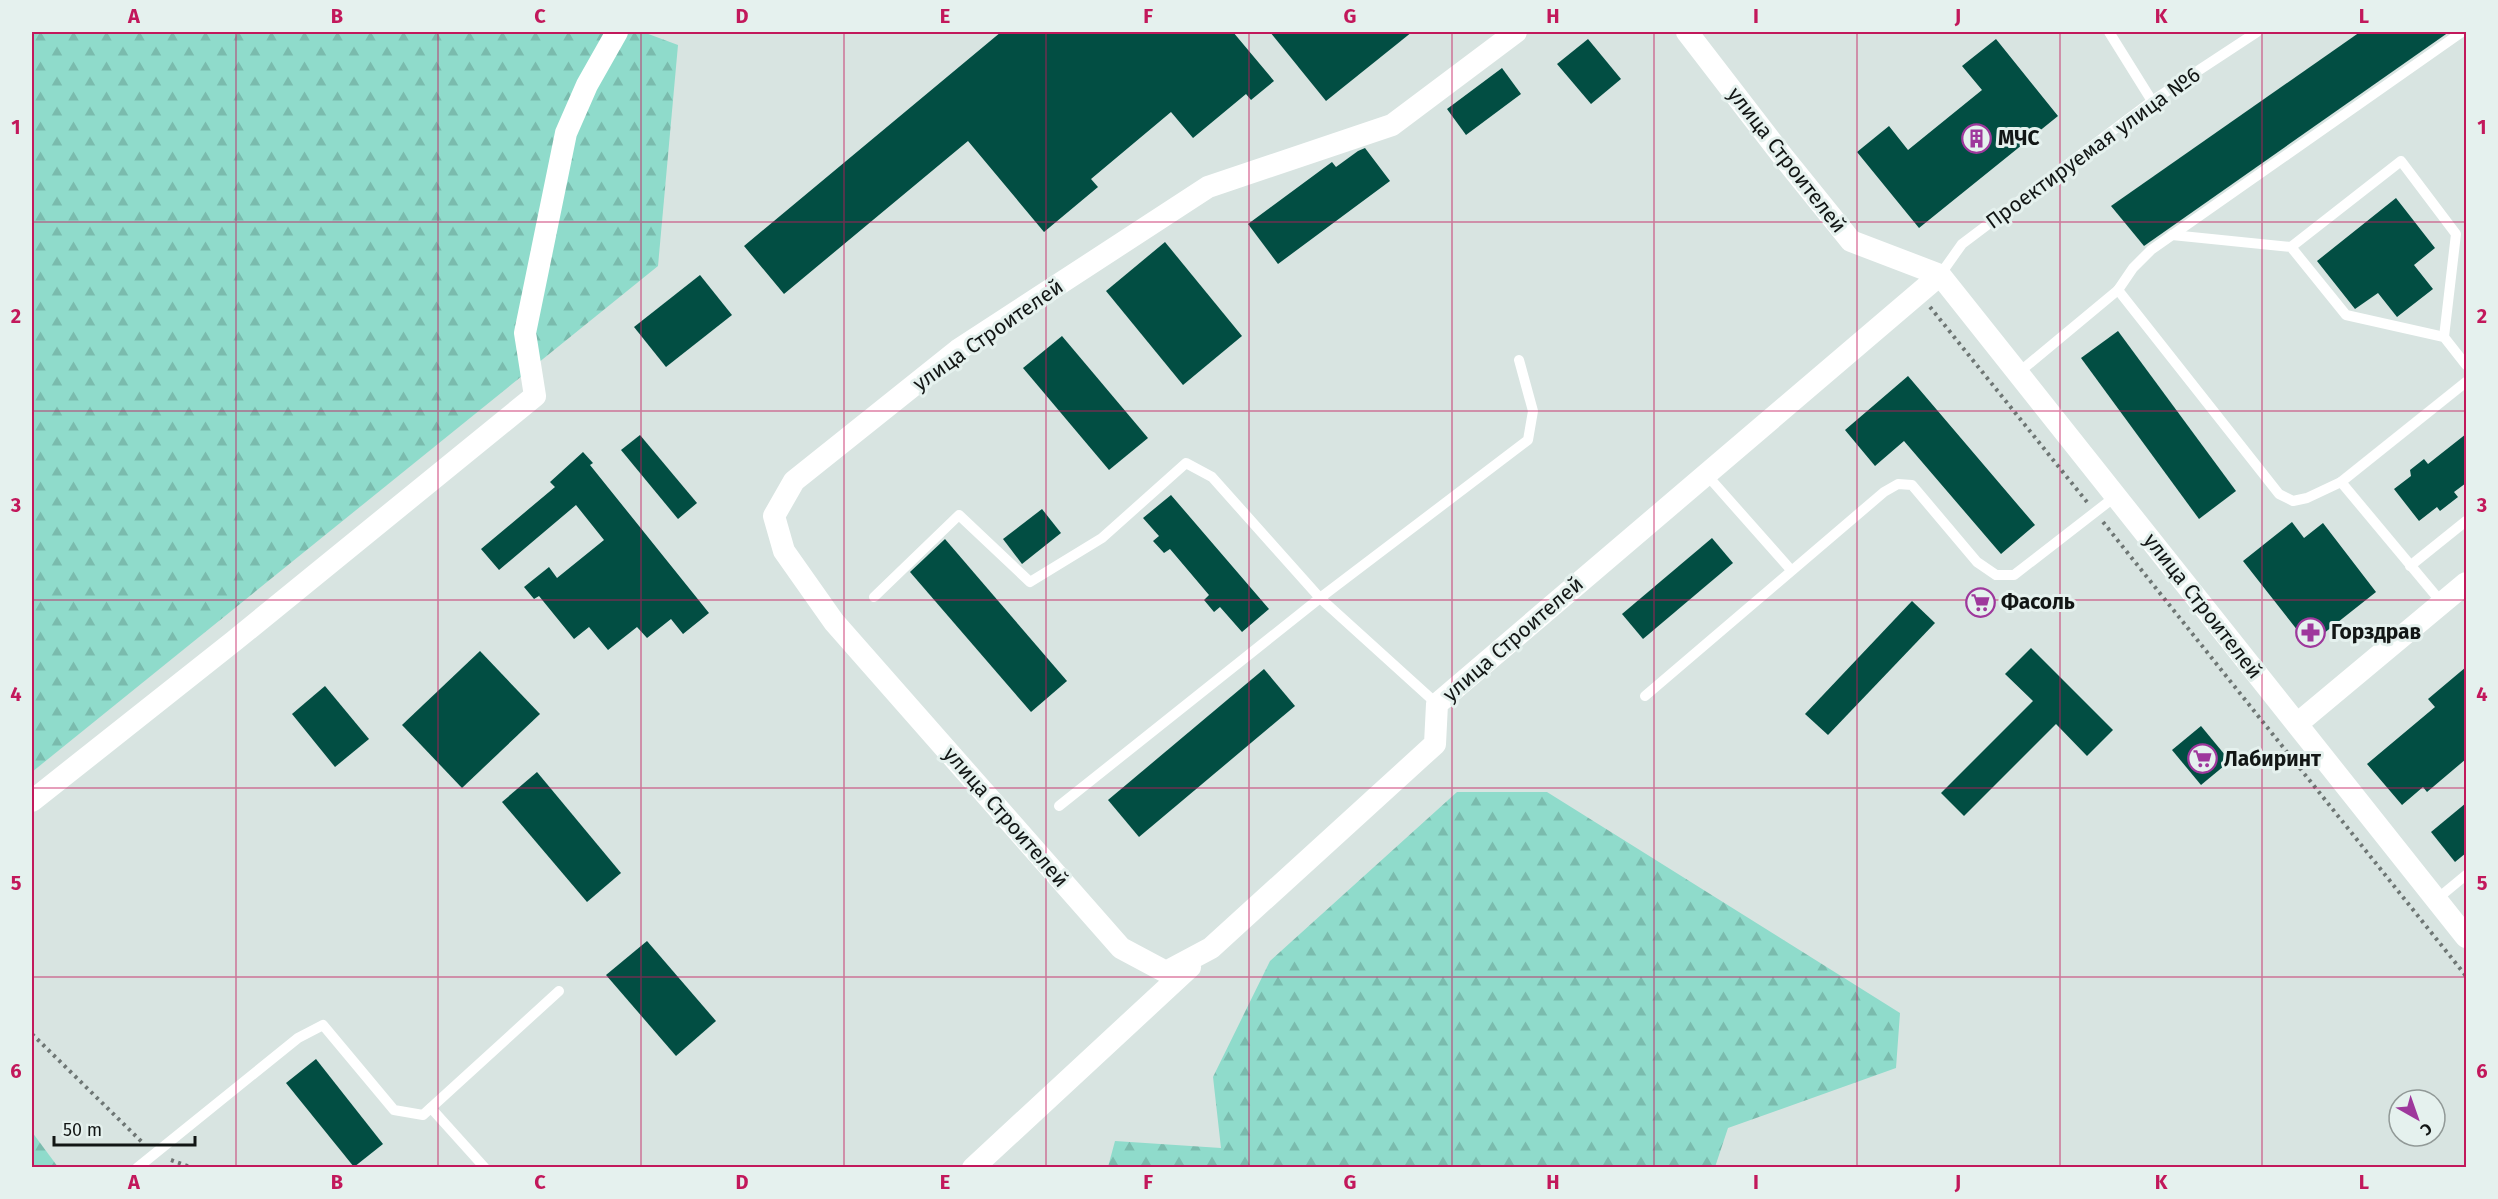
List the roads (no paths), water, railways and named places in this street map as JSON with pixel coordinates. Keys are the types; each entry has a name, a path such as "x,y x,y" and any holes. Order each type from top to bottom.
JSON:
{"street":[{"path":"32,801 199,669 535,396 525,333 564,143 587,85 617,32"},
{"name":"улица Строителей","path":"1516,32 1392,126 1208,186 958,350 794,481 774,516 784,551 834,622 1121,948 1166,972 1211,948 1435,744 1437,704 1940,275"},
{"name":"улица Строителей","path":"1693,32 1784,158 1851,241 1940,275 2466,937"},
{"path":"2297,724 2466,583"},
{"path":"973,1167 1211,948"}],"lane":[{"path":"2109,32 2152,101"},
{"name":"Проектируемая улица №6","path":"1940,275 1962,243 2152,101 2257,32"},
{"path":"2018,373 2118,290 2133,268 2172,235 2462,32"},
{"path":"2172,235 2291,247 2401,161 2456,234 2444,337"},
{"path":"2291,247 2346,315 2444,337 2466,365"},
{"path":"2118,290 2279,494 2294,501 2307,498 2341,482 2466,382"},
{"path":"1059,807 1320,598 1528,440 1533,411 1519,360"},
{"path":"874,597 959,515 1030,582 1102,538 1186,462 1212,477 1320,598 1437,704"},
{"path":"1706,474 1791,570"},
{"path":"2341,482 2442,603"},
{"path":"1645,696 1884,492 1898,484 1912,485 1977,562 1996,575 2014,575 2116,496"},
{"path":"2410,566 2466,521"},
{"path":"2437,899 2466,875"},
{"path":"137,1167 298,1038 323,1025 394,1110 423,1115 559,991"},
{"path":"431,1108 485,1167"}],"place":[{"name":"МЧС","path":"1977,138"},
{"name":"Фасоль","path":"1980,602"},
{"name":"Горздрав","path":"2310,632"},
{"name":"Лабиринт","path":"2203,759"}]}
